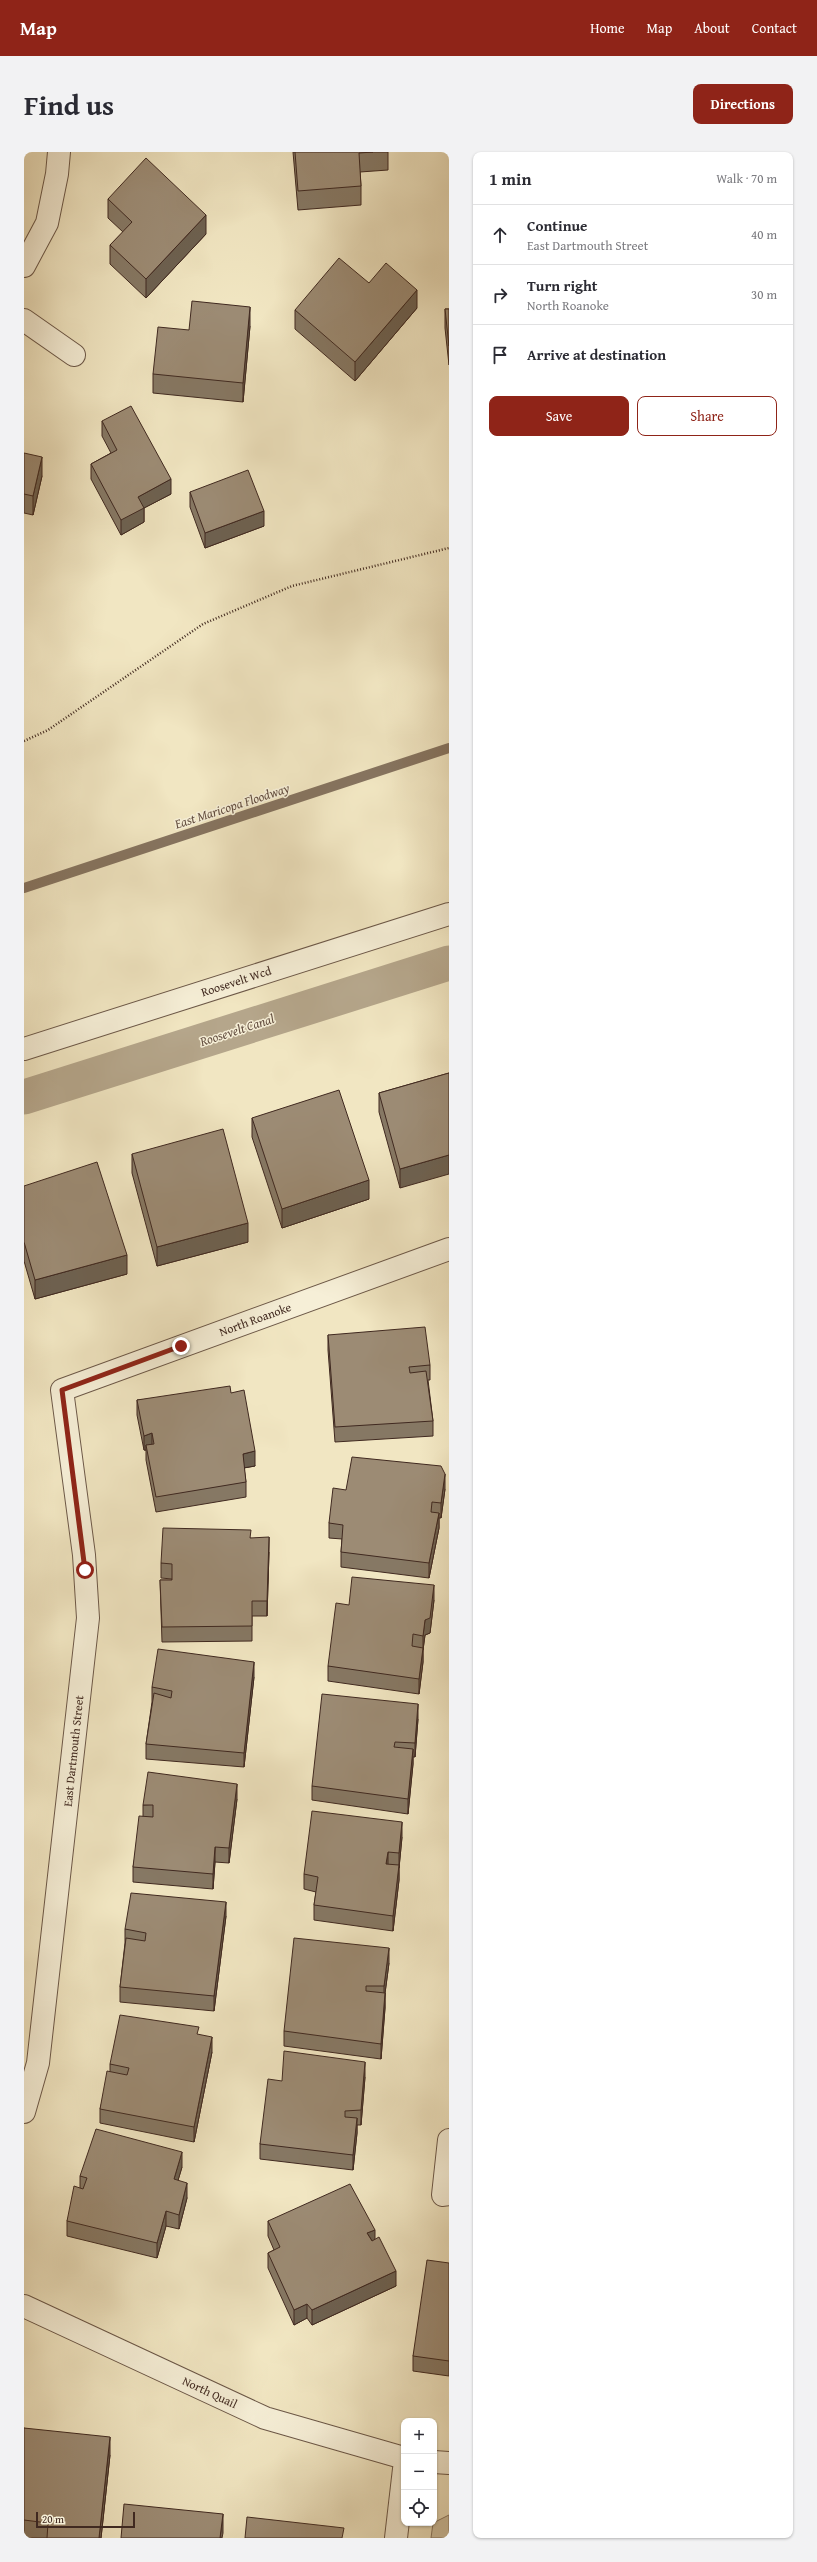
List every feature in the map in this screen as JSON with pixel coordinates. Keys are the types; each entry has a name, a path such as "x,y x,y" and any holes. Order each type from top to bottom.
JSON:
{"street":[{"path":"24,266 47,223 57,174 59,152"},
{"path":"24,320 74,355"},
{"name":"Roosevelt Wcd","path":"24,1049 449,914"},
{"name":"North Roanoke","path":"62,1390 449,1249"},
{"name":"East Dartmouth Street","path":"24,2112 38,2063 88,1618 84,1555 62,1390"},
{"path":"446,2194 449,2140"},
{"name":"North Quail","path":"24,2306 265,2418 401,2457"},
{"path":"437,2462 449,2464"},
{"path":"396,2538 402,2490"}],"path":[{"path":"24,741 48,730 203,624 292,586 449,548"}],"shaded area":[{"path":"449,2515 449,2538 431,2538 433,2526 437,2526 437,2521"}],"building":[{"path":"295,152 373,152 359,153 361,186 298,191"},
{"path":"146,158 206,215 146,279 110,245 132,222 108,199"},
{"path":"339,258 369,283 386,263 417,290 355,362 295,310"},
{"path":"192,301 250,307 243,383 153,374 158,327 189,330"},
{"path":"445,309 449,309 449,346"},
{"path":"131,406 171,479 138,497 144,508 121,520 91,464 117,450 102,421"},
{"path":"24,453 42,457 33,496 24,494"},
{"path":"248,470 264,511 205,533 190,492"},
{"path":"449,1073 449,1155 400,1169 379,1093"},
{"path":"339,1090 369,1180 282,1209 252,1118"},
{"path":"223,1129 248,1223 157,1247 132,1154"},
{"path":"97,1162 127,1255 35,1280 24,1242 24,1186"},
{"path":"425,1327 430,1365 409,1367 410,1373 426,1371 433,1421 335,1427 328,1335"},
{"path":"230,1386 231,1393 244,1390 255,1451 243,1454 246,1482 156,1497 146,1445 154,1444 152,1433 144,1436 137,1400"},
{"path":"352,1457 441,1466 445,1474 441,1503 432,1502 431,1512 439,1513 429,1563 341,1552 343,1525 329,1523 333,1488 346,1490"},
{"path":"163,1528 251,1530 250,1538 269,1537 267,1601 252,1601 252,1626 162,1627 160,1580 172,1580 172,1564 161,1563"},
{"path":"352,1577 434,1585 430,1618 425,1620 423,1636 413,1634 412,1646 423,1648 419,1679 328,1666 336,1603 349,1605"},
{"path":"158,1649 254,1662 244,1753 146,1744 154,1693 171,1698 172,1691 152,1687"},
{"path":"322,1694 418,1704 415,1743 395,1742 394,1747 413,1749 408,1799 312,1786"},
{"path":"148,1772 237,1784 229,1848 215,1847 213,1874 133,1867 139,1816 153,1817 153,1805 143,1805"},
{"path":"312,1811 402,1822 399,1853 388,1852 386,1864 399,1865 393,1916 314,1905 318,1877 304,1874"},
{"path":"131,1893 226,1902 214,1996 120,1987 126,1938 145,1941 146,1933 125,1929"},
{"path":"294,1938 389,1948 384,1986 366,1986 366,1991 385,1993 381,2044 284,2031"},
{"path":"120,2015 199,2027 197,2034 212,2037 194,2127 100,2109 107,2071 127,2075 129,2068 110,2064"},
{"path":"284,2051 365,2062 361,2110 345,2111 345,2117 357,2118 353,2155 260,2144 268,2079 282,2081"},
{"path":"96,2129 182,2152 174,2179 187,2183 179,2215 166,2211 157,2243 67,2221 74,2186 83,2189 87,2178 80,2176"},
{"path":"350,2184 375,2230 367,2233 372,2241 379,2237 396,2271 312,2310 307,2304 294,2310 268,2253 280,2247 268,2221"},
{"path":"427,2260 449,2263 449,2361 413,2356"},
{"path":"24,2428 110,2437 99,2538 47,2538 48,2523 24,2520"},
{"path":"124,2504 223,2514 220,2538 121,2538"},
{"path":"247,2517 344,2528 342,2538 245,2538"}],"waterway":[{"name":"East Maricopa Floodway","path":"24,888 449,748"},
{"name":"Roosevelt Canal","path":"24,1097 449,963"}],"route":[{"path":"85,1570 62,1390 181,1346"}]}
